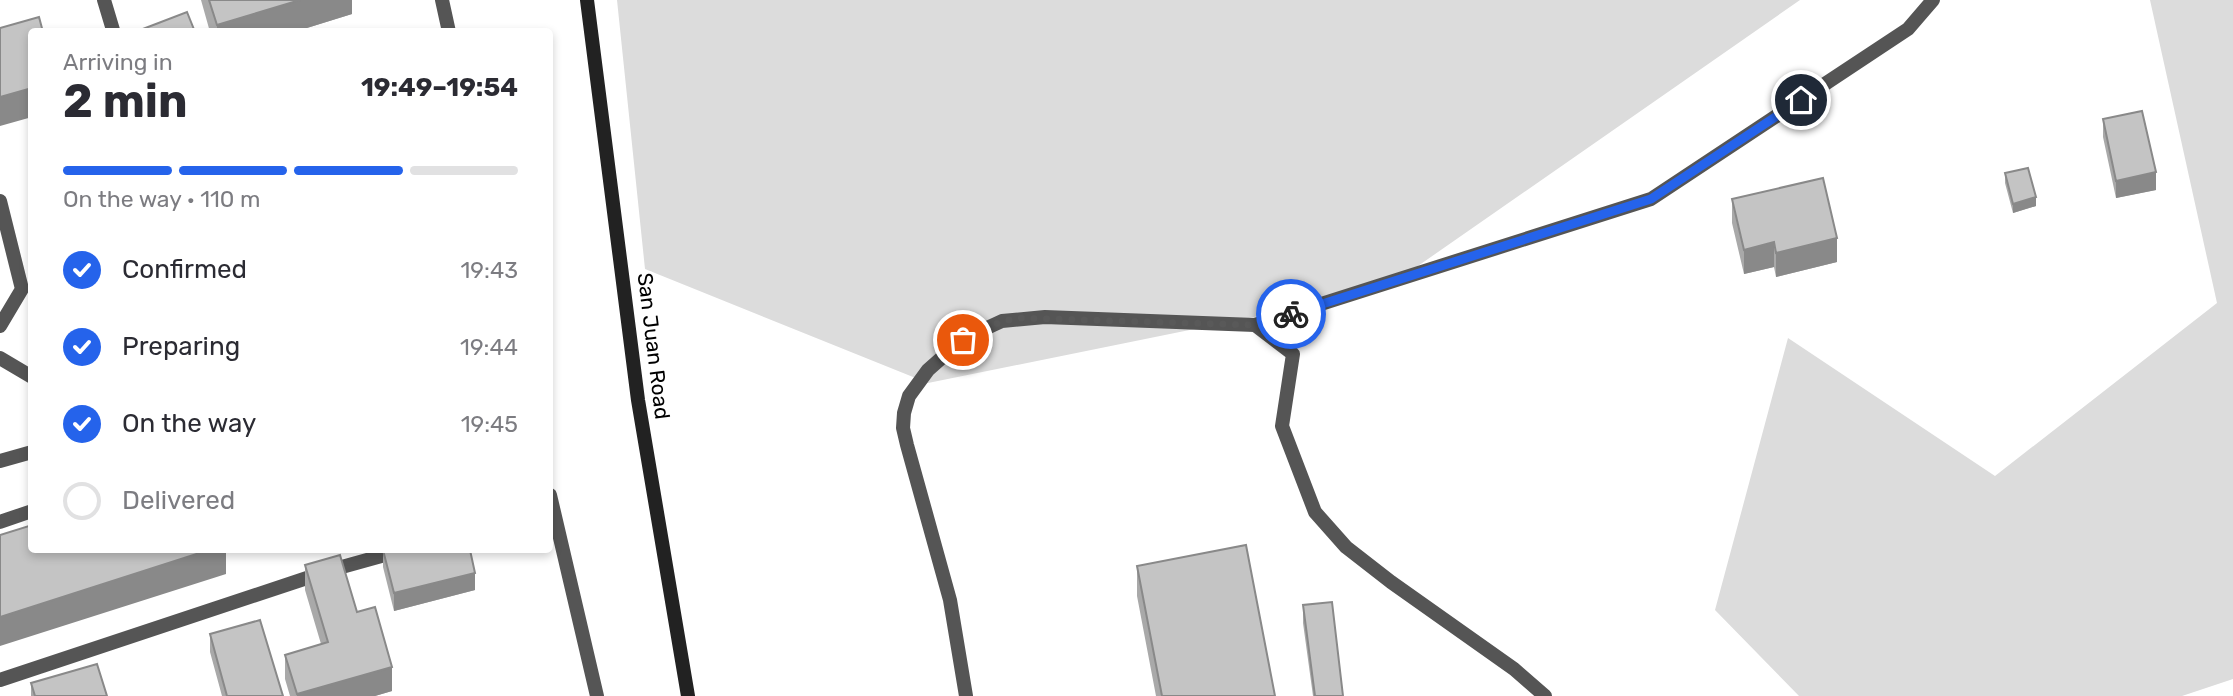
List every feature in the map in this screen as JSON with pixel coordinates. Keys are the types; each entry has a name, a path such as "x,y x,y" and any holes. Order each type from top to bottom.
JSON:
{"main road":[{"name":"San Juan Road","path":"587,0 638,400 688,696"}],"street":[{"path":"104,0 112,28"},
{"path":"442,0 448,28"},
{"path":"966,696 950,600 903,429 909,396 928,370 963,340 1002,321 1021,318 1255,325 1651,199 1908,29 1933,0"},
{"path":"0,201 22,289 0,326"},
{"path":"1255,325 1293,354 1282,426 1315,512 1346,547 1514,669 1545,696"},
{"path":"1,359 28,375"},
{"path":"0,461 28,453"},
{"path":"0,522 28,512"},
{"path":"553,515 597,696"},
{"path":"0,680 331,570 392,553"}],"shaded area":[{"path":"617,0 1800,0 1382,291 928,383 645,269"},
{"path":"2150,0 2233,0 2233,679 2182,696 1799,696 1715,610 1788,338 1995,476 2217,303"}],"building":[{"path":"209,0 300,0 217,25"},
{"path":"187,12 193,28 145,28"},
{"path":"39,17 42,28 28,28 28,89 0,97 0,28"},
{"path":"2142,111 2156,172 2116,181 2103,119"},
{"path":"2028,168 2036,197 2013,204 2005,173"},
{"path":"1823,178 1837,238 1776,253 1774,242 1744,250 1732,199"},
{"path":"28,526 28,553 200,553 0,617 0,535"},
{"path":"1246,545 1275,696 1162,696 1137,566"},
{"path":"384,553 471,553 475,573 394,593"},
{"path":"340,555 357,612 375,607 392,667 297,694 285,655 328,642 305,565"},
{"path":"1332,602 1343,696 1315,696 1303,605"},
{"path":"260,620 283,696 227,696 210,634"},
{"path":"97,664 107,696 35,696 31,683"}],"way so far":[{"path":"963,340 1002,321 1021,318 1255,325 1291,314"}],"route":[{"path":"1291,314 1651,199 1801,100"}]}
